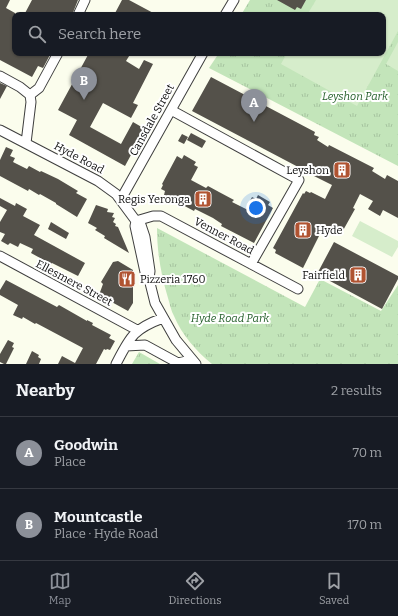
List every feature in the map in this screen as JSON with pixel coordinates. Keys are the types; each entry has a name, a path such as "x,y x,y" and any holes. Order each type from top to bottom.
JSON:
{"street":[{"path":"79,12 85,0"},
{"path":"227,12 234,0"},
{"path":"30,95 39,88 56,56"},
{"name":"Cansdale Street","path":"121,199 201,56"},
{"path":"0,76 20,87 30,95 31,102 26,143"},
{"path":"171,110 299,180 251,264"},
{"name":"Hyde Road","path":"0,130 98,181 121,199 136,221 141,225 145,237 150,271 149,279 155,303 176,340 193,362"},
{"name":"Venner Road","path":"136,221 153,216 161,216 298,289"},
{"name":"Ellesmere Street","path":"0,256 137,330"},
{"path":"116,364 137,330 147,324 163,318"},
{"name":"Hyde Road","path":"126,346 145,345 178,363 193,362"}],"green space":[{"name":"Leyshon Park","path":"250,0 398,0 398,166 209,68 217,56 386,56 386,12 243,12"},
{"path":"316,0 398,0 398,31 386,53 386,12 309,12"},
{"path":"398,42 398,71 386,64"},
{"path":"285,56 384,56 357,106 281,64"},
{"path":"360,221 398,241 398,247 392,257 352,236"},
{"name":"Hyde Road Park","path":"157,228 305,307 320,279 381,311 398,285 398,364 212,364 200,354 190,342 181,330 172,312 163,281"},
{"path":"139,352 160,364 132,364"}],"building":[{"path":"0,0 10,0 6,8 13,12 12,56 49,56 43,68 38,66 32,77 0,60"},
{"path":"32,0 78,0 73,12 26,12"},
{"path":"122,0 129,0 151,12 116,12"},
{"path":"277,0 306,0 301,9 297,7 295,10"},
{"path":"87,56 129,56 126,61 139,69 144,60 153,64 133,103 138,105 131,118 103,103 90,127 121,144 133,122 145,129 125,166 69,135 77,120 58,110"},
{"path":"211,77 315,132 314,135 319,137 317,140 328,147 329,145 374,168 372,171 385,179 387,175 398,181 398,218 383,210 380,216 368,209 373,201 360,194 353,208 355,209 341,234 324,226 303,268 275,253 276,250 273,248 303,193 304,194 306,191 311,192 325,199 332,185 314,176 315,174 303,167 302,169 192,111"},
{"path":"0,83 7,86 0,99"},
{"path":"191,133 206,141 202,148 187,140"},
{"path":"182,134 188,137 184,144 178,141"},
{"path":"6,147 13,150 10,156 15,158 13,162 27,169 29,166 58,179 78,191 76,193 87,199 77,217 40,194 39,195 29,189 28,191 0,176 0,160"},
{"name":"Regis Yeronga","path":"184,155 196,162 194,165 198,167 191,180 206,188 208,186 234,200 232,202 246,209 252,197 256,199 258,195 270,202 268,205 273,208 254,243 221,226 222,224 213,218 195,209 194,211 164,195 165,191 161,189 162,184 177,156 182,159"},
{"path":"0,198 15,206 16,203 27,209 23,216 40,225 34,235 85,263 78,276 31,253 33,249 20,243 18,247 10,243 8,245 1,241 5,234 0,232 0,222 7,210 0,206"},
{"path":"96,205 108,209 107,212 114,213 112,217 115,218 113,222 116,224 115,226 118,227 129,253 104,238 105,236 95,230 97,228 88,223"},
{"path":"51,222 69,233 66,239 48,229"},
{"name":"Fairfield","path":"334,242 398,276 398,279 382,309 317,274"},
{"path":"118,261 133,270 133,303 128,311 99,295 103,284 101,282 113,262"},
{"path":"6,280 57,307 59,305 93,323 92,325 111,335 109,338 115,341 110,350 104,349 96,364 58,364 62,356 75,363 83,348 36,323 35,324 23,317 22,319 13,315 18,305 0,295 0,290"},
{"path":"8,340 14,343 12,347 14,348 6,364 4,364 0,362 0,354"},
{"path":"32,351 39,355 38,357 41,359 39,364 26,364"}],"place":[{"name":"Mountcastle","path":"84,100"},
{"name":"Goodwin","path":"254,122"},
{"name":"Leyshon","path":"342,170"},
{"name":"Regis Yeronga","path":"203,199"},
{"name":"Hyde","path":"303,230"},
{"name":"Fairfield","path":"358,275"},
{"name":"Pizzeria 1760","path":"127,279"}]}
